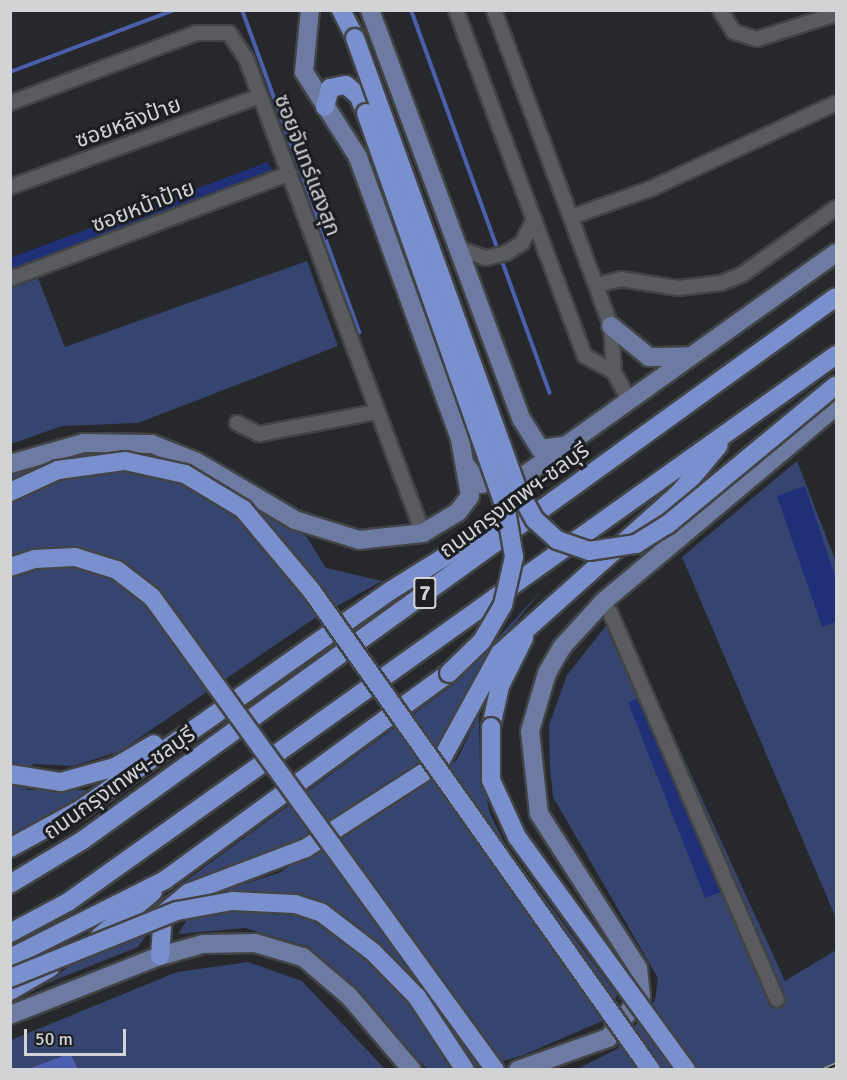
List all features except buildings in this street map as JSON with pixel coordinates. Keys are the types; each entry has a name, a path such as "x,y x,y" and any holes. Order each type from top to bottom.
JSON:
{"highway":[{"path":"341,10 355,38 516,486 535,520 557,540 589,551 636,544 667,525 837,385"},
{"path":"10,991 124,921 165,880 449,673 482,641 503,605 514,557 506,510 366,113 358,95 346,85 330,88 325,107"},
{"path":"10,848 81,809 362,610 498,525 837,296"},
{"name":"ถนนกรุงเทพฯ-ชลบุรี","path":"10,884 83,840 837,296"},
{"name":"7","path":"10,933 68,902 837,355"},
{"path":"160,956 163,914 188,893 306,848 440,762 500,653 530,629 679,493 736,425"},
{"path":"10,492 58,470 125,462 177,471 243,509 311,590 651,1070"},
{"path":"10,567 35,559 75,557 111,567 152,597 495,1070"},
{"path":"10,774 29,779 61,782 115,767 287,650 362,610"},
{"path":"530,629 500,686 490,728 491,780 517,837 686,1070"},
{"path":"10,958 165,880"},
{"path":"10,978 177,911 232,901 295,904 322,913 373,952 417,997 465,1070"}],"main road":[{"path":"10,464 83,443 152,444 197,462 320,531 375,541 423,533 458,512 470,496 467,467 358,158 304,72 312,12"},
{"path":"374,13 455,247 532,440 548,452 568,445"},
{"path":"467,467 481,484 492,485 526,474 698,354 837,253"},
{"path":"612,326 649,357 674,360 698,354"},
{"path":"518,1070 608,1038 641,996 638,968 539,814 530,731 550,667 604,601 837,406"},
{"path":"10,1015 160,956 237,942 303,957 349,996 412,1070"}],"street":[{"path":"456,10 585,356 614,372"},
{"path":"494,10 612,326 614,372 629,400"},
{"path":"720,10 734,32 757,39 837,14"},
{"name":"ซอยจันทร์แสงสุก","path":"10,103 218,30 235,39 290,173 423,533"},
{"name":"ซอยหลังป้าย","path":"10,187 260,96"},
{"path":"571,217 650,189 837,103"},
{"name":"ซอยหน้าป้าย","path":"10,279 290,173"},
{"path":"597,285 621,279 678,288 727,281 837,208"},
{"path":"455,247 478,257 506,253 522,243 533,221"},
{"path":"237,423 259,434 377,412"},
{"path":"610,612 777,1000"}],"shaded area":[{"path":"307,261 338,346 138,423 62,426 11,444 11,282 36,273 65,347"},
{"path":"142,451 167,456 306,536 326,568 382,581 312,620 120,751 74,766 33,764 26,790 93,790 11,839 11,475 77,452"},
{"path":"797,461 836,562 836,918 682,557"},
{"path":"542,590 501,640 438,746 400,779 302,843 177,891 138,947 45,984 457,682"},
{"path":"617,612 785,981 836,950 836,1062 818,1070 577,1069 617,1049 655,1000 658,978 553,797 549,725 567,675"},
{"path":"479,714 480,767 490,814 507,848 617,995 607,1019 521,1056 472,1069 427,1069 310,947 245,928 178,934 202,897 279,873 457,760"},
{"path":"248,962 302,981 385,1069 78,1069 69,1053 28,1069 11,1070 11,1040 177,972"},
{"path":"70,1053 78,1069 28,1069"}],"waterway":[{"path":"10,72 174,10"},
{"path":"242,10 359,332"},
{"path":"411,10 550,393"}],"railway":[{"path":"825,1070 836,1065"}]}
